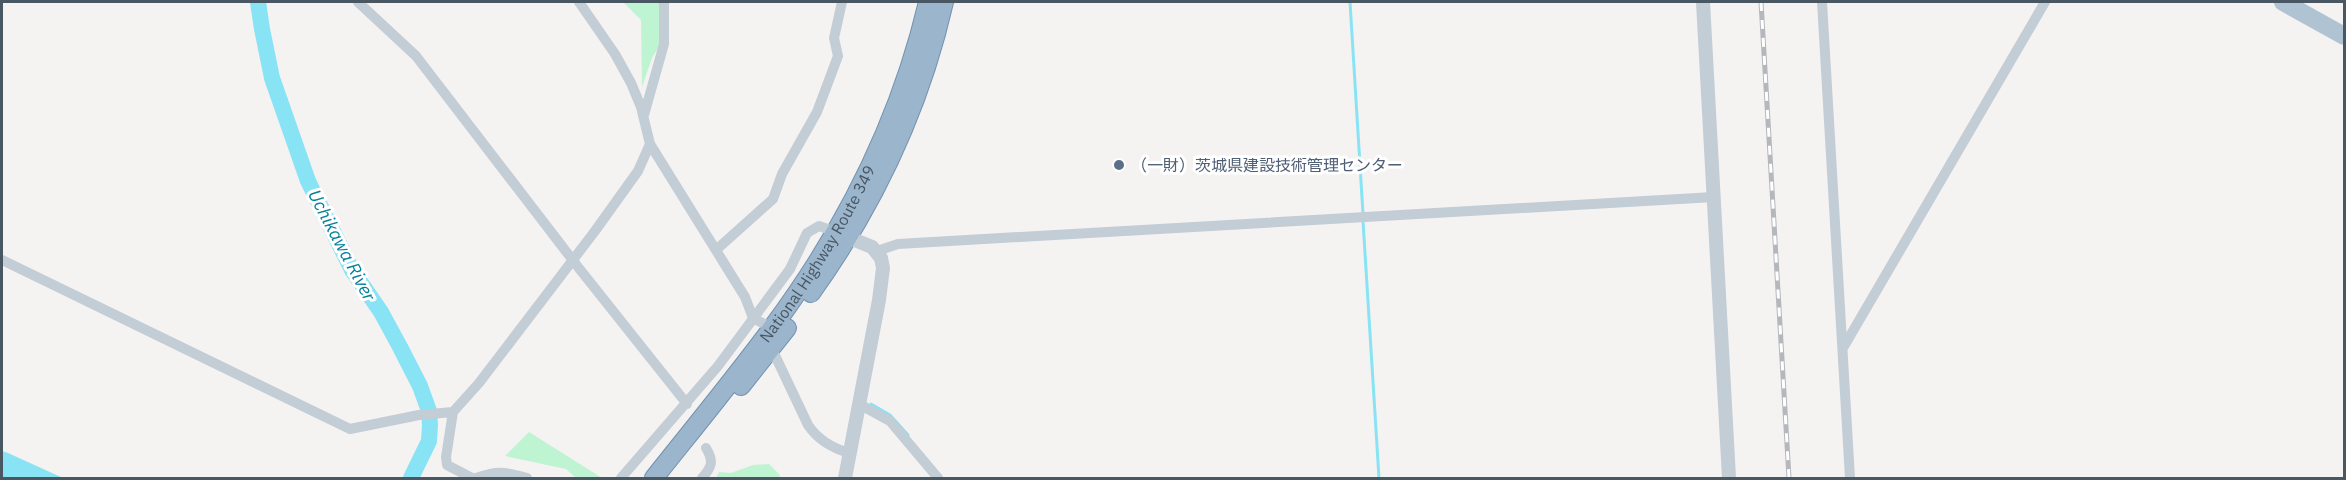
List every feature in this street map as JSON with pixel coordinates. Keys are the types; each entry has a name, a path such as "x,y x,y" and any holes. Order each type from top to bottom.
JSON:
{"highway":[{"name":"National Highway Route 349","path":"669,478 772,349 842,234 900,101 928,2"},
{"name":"National Highway Route 349","path":"654,478 871,199 901,135 925,70 944,2"}],"main road":[{"path":"2283,2 2344,36"}],"street":[{"path":"358,2 417,56 573,261 687,404"},
{"path":"579,2 632,83 641,107 650,144 746,297 753,318 772,328"},
{"path":"643,118 664,44 664,2"},
{"path":"716,250 773,200 782,174 817,112 838,56 834,38 842,2"},
{"path":"1703,2 1729,478"},
{"path":"1822,2 1850,478"},
{"path":"1843,349 2045,2"},
{"path":"527,478 503,471 474,478 447,465 446,457 453,412 479,383 573,261 638,171 650,144"},
{"path":"877,251 898,244 1714,197"},
{"path":"621,478 718,366 790,269 807,233 819,226 872,247 881,258 882,280 845,478"},
{"path":"2,260 350,429 419,415 453,412"},
{"path":"772,349 808,425 816,436 849,453"},
{"path":"859,404 890,422 938,478"},
{"path":"702,478 711,468 711,456 706,448"}],"green space":[{"path":"623,2 659,2 660,45 652,58 642,87 641,20"},
{"path":"529,432 602,478 576,478 566,469 505,456"},
{"path":"769,464 780,475 779,478 716,478 719,472 731,473 753,465"}],"water":[{"path":"2,451 8,453 63,478 2,478"}],"waterway":[{"name":"Uchikawa River","path":"258,2 272,78 308,181 352,270 381,312 400,347 420,386 429,411 429,441 411,478"},
{"path":"1350,2 1363,214"},
{"path":"1363,221 1379,478"},
{"path":"871,404 890,415 908,435"}],"railway":[{"path":"1761,2 1789,478"}],"place":[{"name":"（一財）茨城県建設技術管理センター","path":"1119,165"}]}
